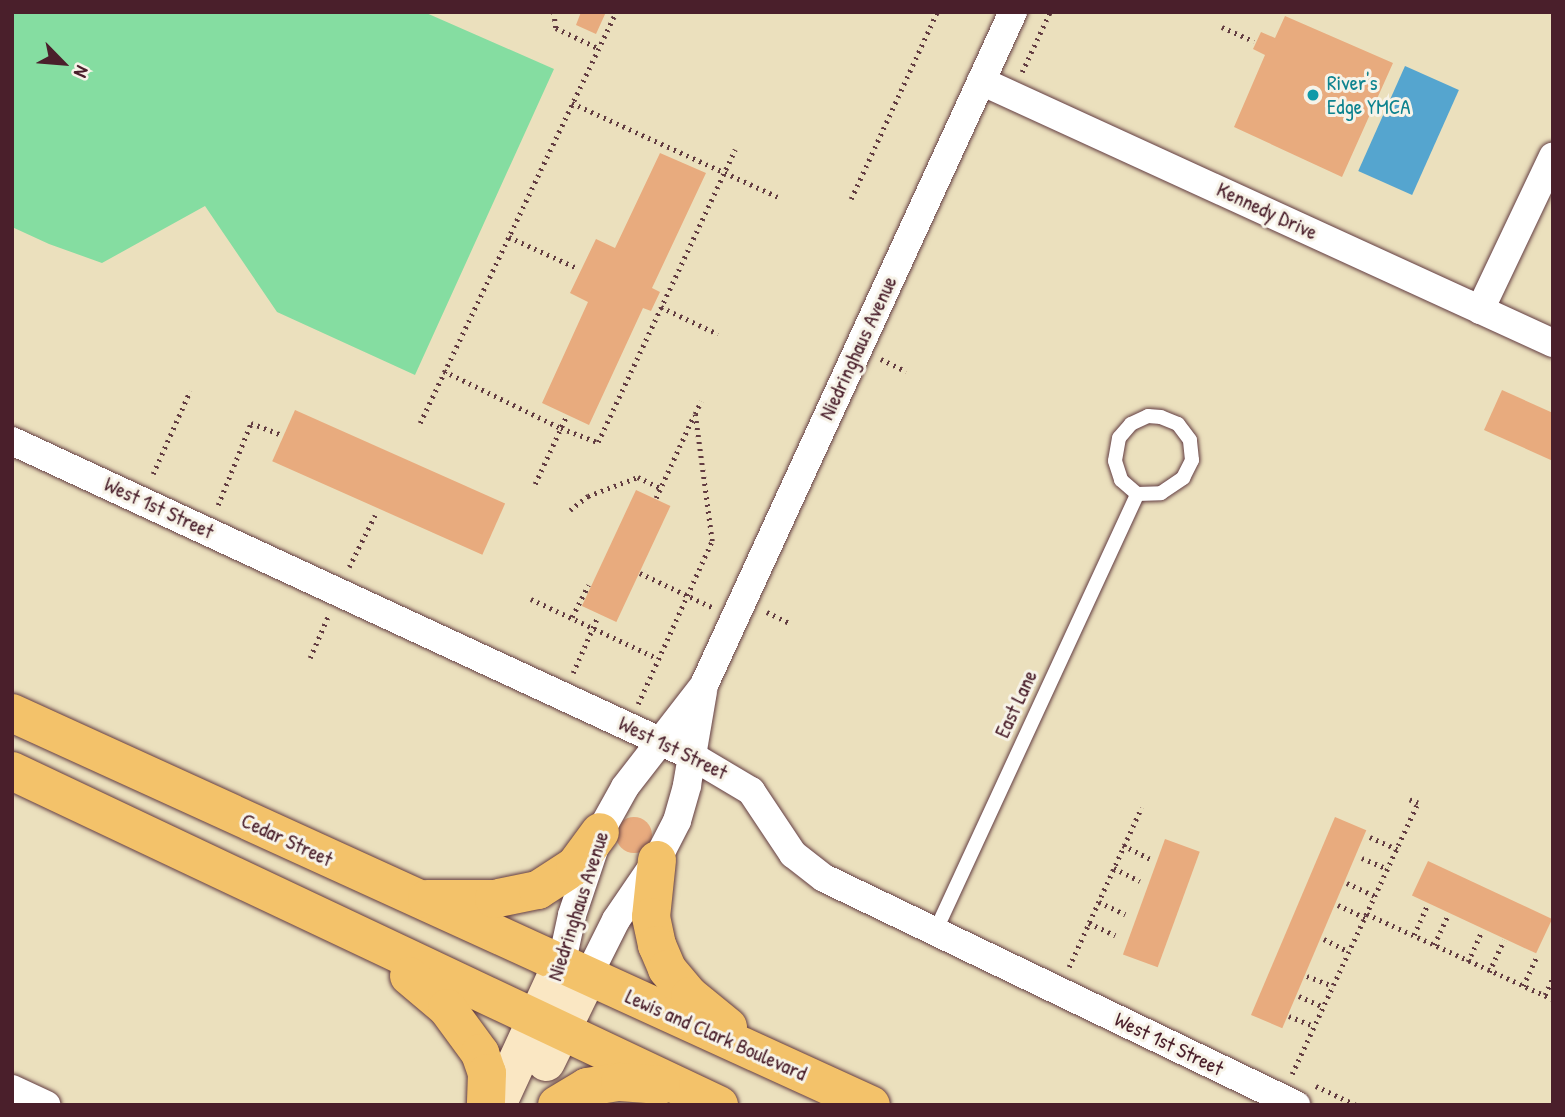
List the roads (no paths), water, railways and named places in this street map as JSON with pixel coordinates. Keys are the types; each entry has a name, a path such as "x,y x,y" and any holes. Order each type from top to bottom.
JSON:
{"highway":[{"name":"Cedar Street","path":"12,713 574,972"},
{"path":"12,771 364,940 719,1105"},
{"path":"416,899 494,899 538,890 575,866 600,832"},
{"path":"657,860 652,917 657,945 667,969 690,996 764,1057"},
{"path":"364,940 447,1008 480,1054 487,1073 486,1105"},
{"name":"Lewis and Clark Boulevard","path":"574,972 871,1105"},
{"path":"556,1105 587,1087 620,1082 680,1087"}],"street":[{"name":"Niedringhaus Avenue","path":"574,972 572,915 600,832 625,787 704,685 1013,12"},
{"name":"Kennedy Drive","path":"981,81 1553,343"},
{"path":"1480,310 1553,156"},
{"name":"West 1st Street","path":"12,441 692,756 751,791 793,854 824,878 1296,1105"},
{"name":"Niedringhaus Avenue","path":"526,1105 549,1027 574,972 617,920 657,860 677,821 704,685"},
{"name":"Niedringhaus Avenue","path":"498,1105 549,1027"},
{"path":"12,1089 47,1105"}],"lane":[{"path":"1148,416 1161,417 1178,424 1190,440 1192,460 1183,478 1161,493 1137,494 1121,480 1115,461 1119,438 1131,424 1148,416"},
{"name":"East Lane","path":"935,932 1137,494"}],"water":[{"path":"1405,66 1459,90 1412,195 1358,171"}],"place":[{"name":"River's Edge YMCA","path":"1313,95"}]}
